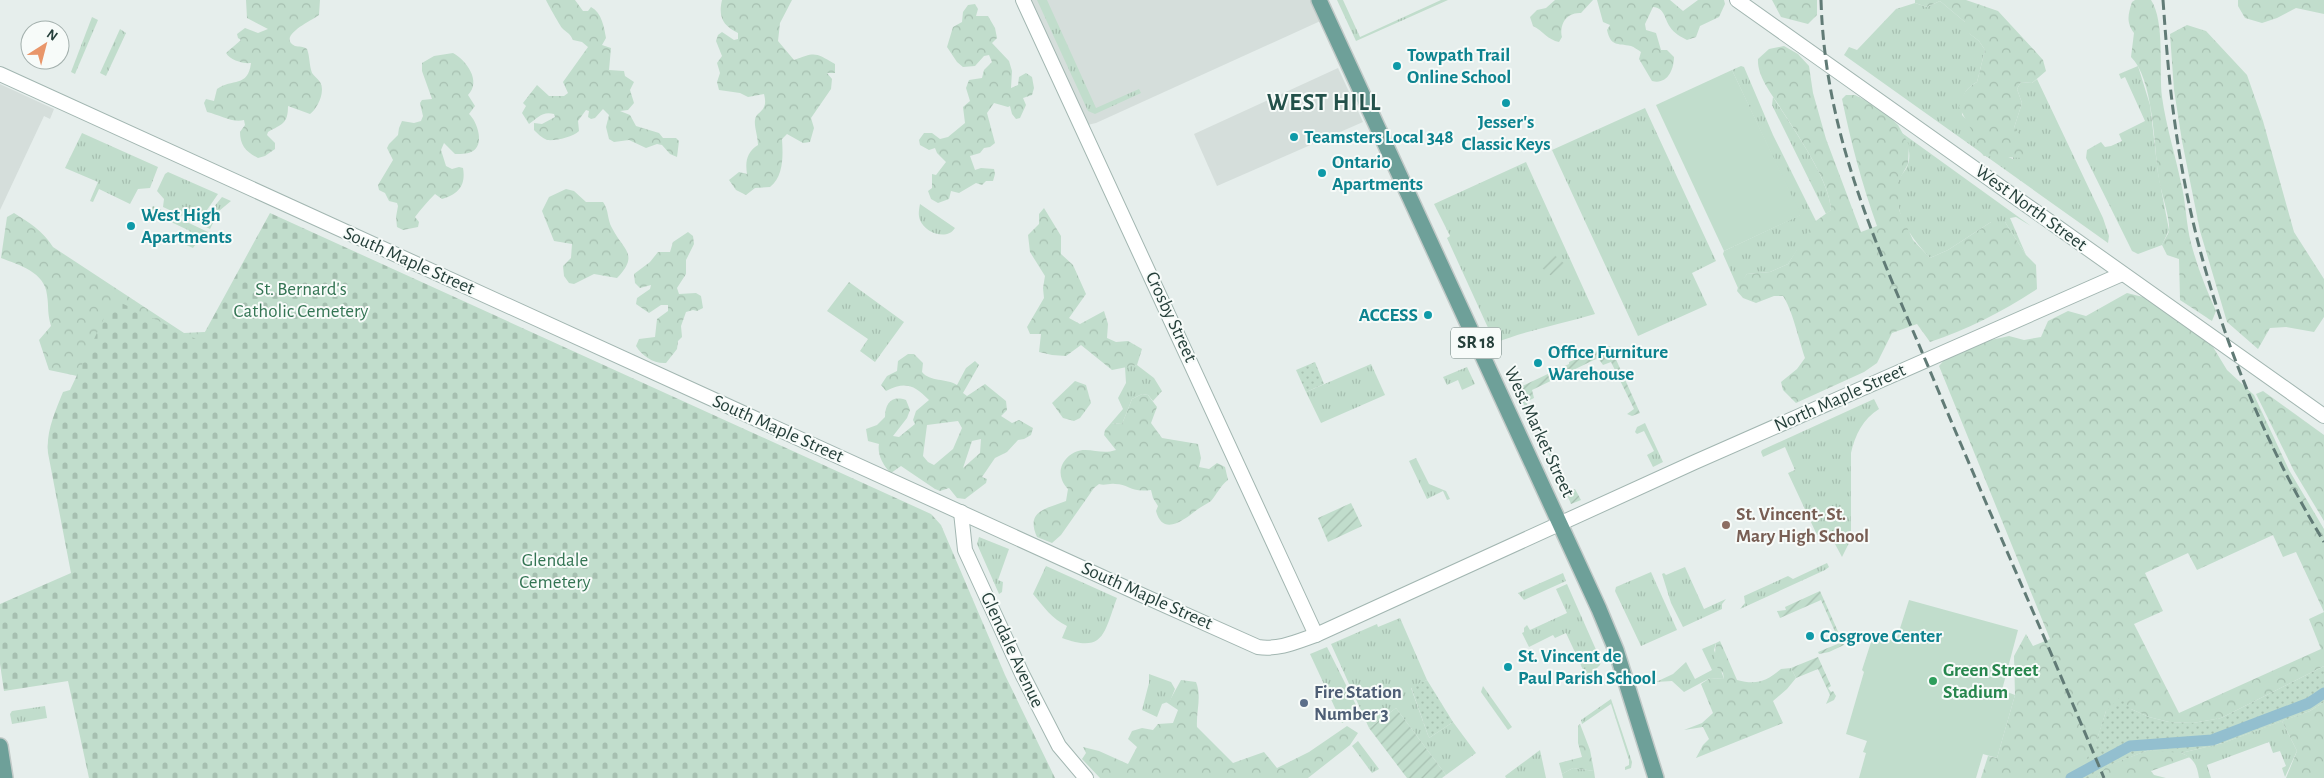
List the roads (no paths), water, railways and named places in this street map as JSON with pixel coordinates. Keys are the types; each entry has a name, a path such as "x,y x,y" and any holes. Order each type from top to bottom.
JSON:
{"main road":[{"name":"West Market Street","path":"1319,0 1616,650 1656,778"},
{"path":"0,746 5,778"}],"street":[{"name":"Crosby Street","path":"1023,0 1316,635"},
{"name":"West North Street","path":"1737,0 2324,416"},
{"name":"South Maple Street","path":"0,74 1258,647 1270,649 1316,635 1559,524"},
{"name":"North Maple Street","path":"1559,524 1935,355 2122,274"},
{"name":"Glendale Avenue","path":"961,512 965,550 1022,674 1059,746 1086,778"}],"waterway":[{"path":"2071,778 2130,746 2212,740 2309,703 2324,693"}],"railway":[{"path":"1821,0 1825,51 1833,100 1844,148 1875,240 2104,778"},
{"path":"2163,0 2171,93 2184,179 2196,234 2211,288 2248,393 2271,444 2324,542"}],"place":[{"name":"Towpath Trail Online School","path":"1397,66"},
{"name":"Jesser's Classic Keys","path":"1506,103"},
{"name":"Teamsters Local 348","path":"1294,137"},
{"name":"Ontario Apartments","path":"1322,173"},
{"name":"West High Apartments","path":"131,226"},
{"name":"ACCESS","path":"1428,315"},
{"name":"Office Furniture Warehouse","path":"1538,363"},
{"name":"St. Vincent- St. Mary High School","path":"1726,525"},
{"name":"Cosgrove Center","path":"1810,636"},
{"name":"St. Vincent de Paul Parish School","path":"1508,667"},
{"name":"Green Street Stadium","path":"1933,681"},
{"name":"Fire Station Number 3","path":"1304,703"}],"district":[{"name":"WEST HILL","path":"1324,103"}],"park label":[{"name":"St. Bernard's Catholic Cemetery","path":"301,300"},
{"name":"Glendale Cemetery","path":"555,571"}]}
